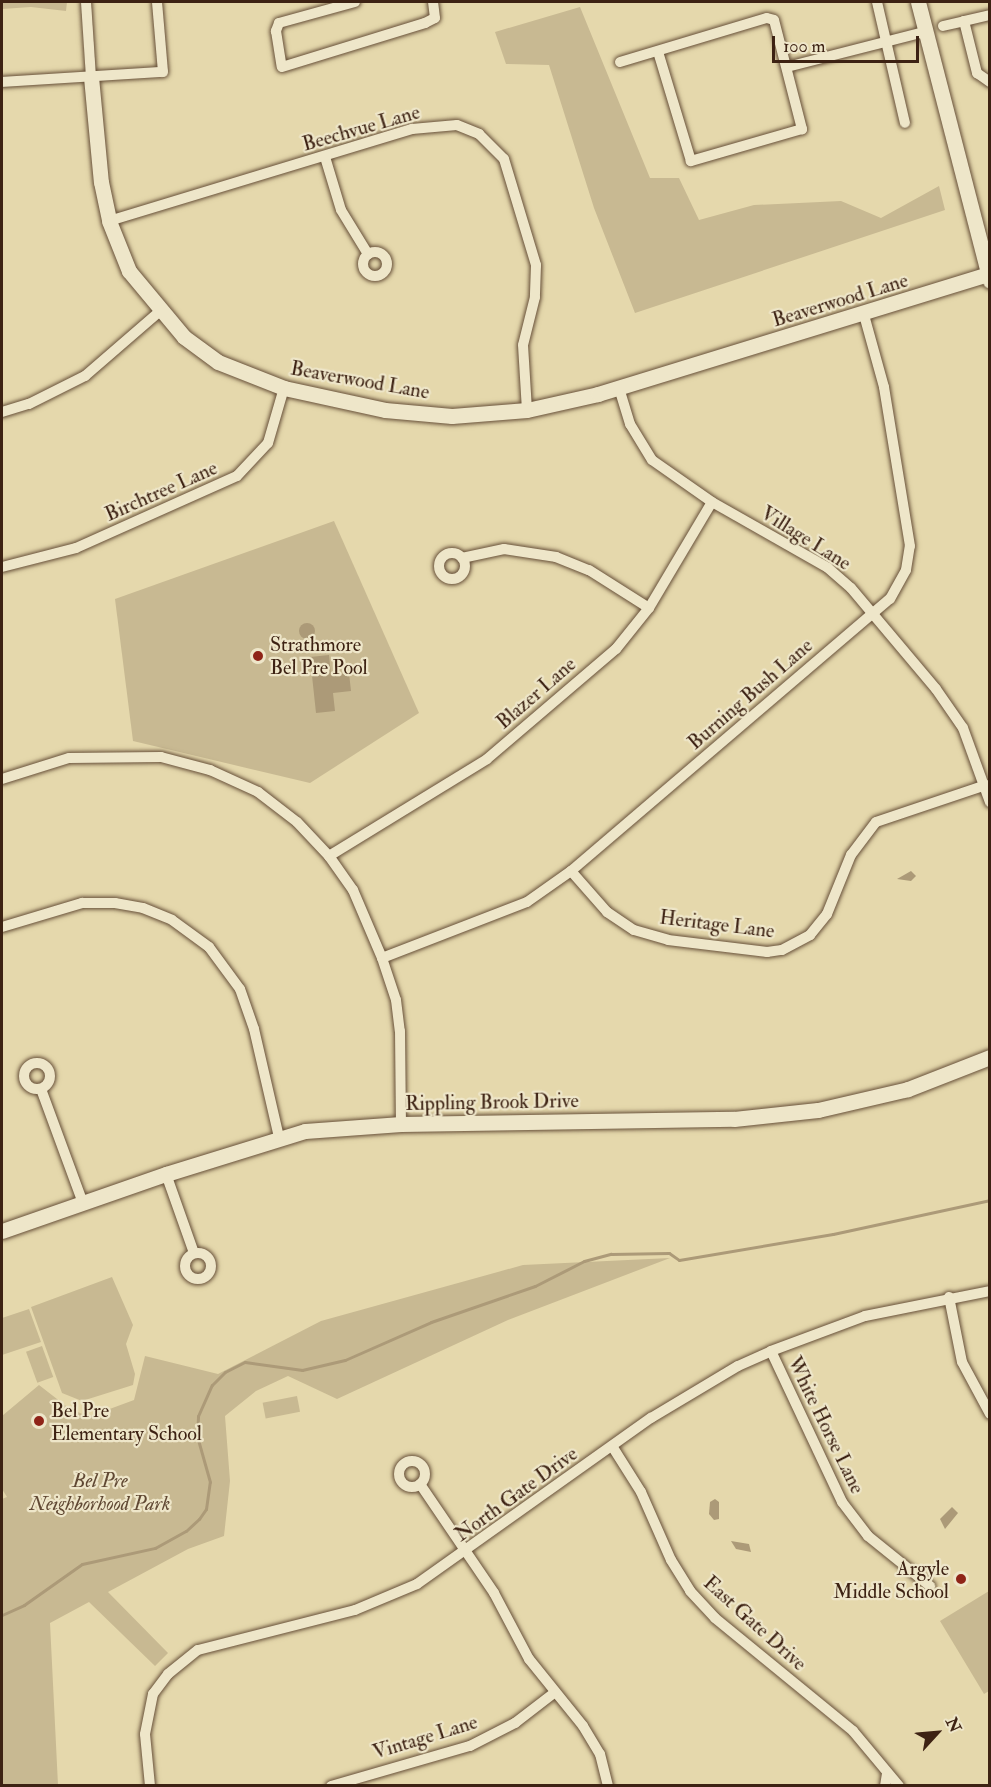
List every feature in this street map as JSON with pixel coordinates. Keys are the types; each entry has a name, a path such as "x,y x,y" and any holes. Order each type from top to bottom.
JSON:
{"street":[{"name":"Beaverwood Lane","path":"86,2 101,182 109,221 129,271 184,337 218,362 284,388 385,410 452,416 527,410 619,388 988,278"},
{"path":"2,82 163,72 157,2"},
{"path":"355,2 321,5 279,24 276,31 282,67 425,23 435,18 433,2"},
{"path":"877,2 905,123"},
{"path":"918,2 988,278"},
{"path":"943,26 990,15"},
{"path":"620,62 767,18 774,20 802,129 691,161 658,52"},
{"path":"964,21 977,73 990,82"},
{"path":"787,67 924,32"},
{"name":"Beechvue Lane","path":"109,221 441,124 457,125 492,143 504,159 536,265 535,297 523,345 527,410"},
{"path":"325,157 340,210 368,254"},
{"path":"2,412 29,404 85,376 160,311"},
{"name":"Burning Bush Lane","path":"382,958 527,902 571,871 872,614 899,585 910,546 884,387 864,315"},
{"name":"Birchtree Lane","path":"2,567 76,548 237,476 268,442 284,388"},
{"name":"Village Lane","path":"619,388 630,424 652,460 712,502 828,568 872,614 936,688 963,728 986,785 990,802"},
{"name":"Blazer Lane","path":"330,856 488,759 616,649 649,608 712,502"},
{"path":"462,558 504,549 556,557 588,570 649,608"},
{"path":"2,779 69,759 161,757 210,770 258,792 297,822 330,856 353,890 382,958 396,1000 400,1031 401,1124"},
{"name":"Heritage Lane","path":"571,871 607,912 634,930 668,940 767,952 782,950 810,935 827,914 850,855 876,822 986,785"},
{"path":"2,927 82,903 115,903 143,908 172,920 209,947 240,989 254,1029 279,1137"},
{"name":"Rippling Brook Drive","path":"2,1232 166,1174 279,1137 305,1131 401,1124 734,1119 818,1110 908,1089 990,1057"},
{"path":"41,1089 83,1203"},
{"path":"166,1174 194,1253"},
{"name":"North Gate Drive","path":"150,1785 146,1766 148,1711 153,1695 181,1661 198,1650 384,1600 417,1584 694,1391 771,1351 865,1316 949,1297 990,1291"},
{"path":"949,1297 962,1362 990,1414"},
{"name":"White Horse Lane","path":"771,1351 842,1502 868,1536 930,1586"},
{"name":"East Gate Drive","path":"612,1446 641,1492 670,1560 690,1591 715,1618 853,1731 899,1785"},
{"path":"420,1484 467,1551 554,1693 583,1726 600,1754 608,1785"},
{"name":"Vintage Lane","path":"331,1785 470,1746 515,1723 554,1693"},
{"path":"885,1785 887,1773"}],"green space":[{"path":"2,2 67,2 66,11 31,7 2,9"},
{"path":"580,7 650,178 679,178 699,220 754,205 841,201 881,218 939,186 945,210 635,313 594,208 549,65 506,64 495,32"},
{"name":"Strathmore Bel Pre Pool","path":"334,521 419,713 310,783 133,741 115,599"},
{"name":"Bel Pre Neighborhood Park","path":"670,1258 508,1320 337,1399 288,1376 256,1391 225,1416 230,1481 224,1536 188,1549 108,1592 168,1653 155,1666 89,1602 50,1623 58,1785 2,1785 2,1499 7,1497 2,1489 2,1416 39,1385 66,1406 88,1417 134,1400 145,1356 218,1374 321,1321 523,1265"},
{"path":"112,1277 133,1325 126,1344 135,1374 133,1385 82,1401 62,1393 31,1307"},
{"path":"29,1309 41,1342 2,1355 2,1318"},
{"path":"42,1346 53,1377 37,1383 26,1352"},
{"path":"297,1396 300,1412 266,1418 263,1403"},
{"path":"989,1591 989,1691 984,1694 940,1621"}],"shaded area":[{"path":"307,623 315,631 307,639 299,631"},
{"path":"329,655 331,675 349,673 351,691 333,693 335,711 316,713 310,657"},
{"path":"911,871 916,876 911,881 897,879"},
{"path":"715,1499 719,1502 719,1519 714,1520 709,1514 710,1502"},
{"path":"952,1507 958,1513 945,1529 940,1519"},
{"path":"731,1541 749,1544 751,1552 736,1549"}],"waterway":[{"path":"2,1615 24,1605 82,1564 155,1548 186,1531 199,1519 206,1509 210,1482 197,1436 198,1416 212,1385 225,1372 245,1362 302,1370 345,1360 431,1322 535,1286 584,1261 611,1254 669,1253 679,1260 833,1234 990,1200"}],"place":[{"name":"Strathmore Bel Pre Pool","path":"258,656"},
{"name":"Bel Pre Elementary School","path":"39,1421"},
{"name":"Argyle Middle School","path":"961,1579"}]}
